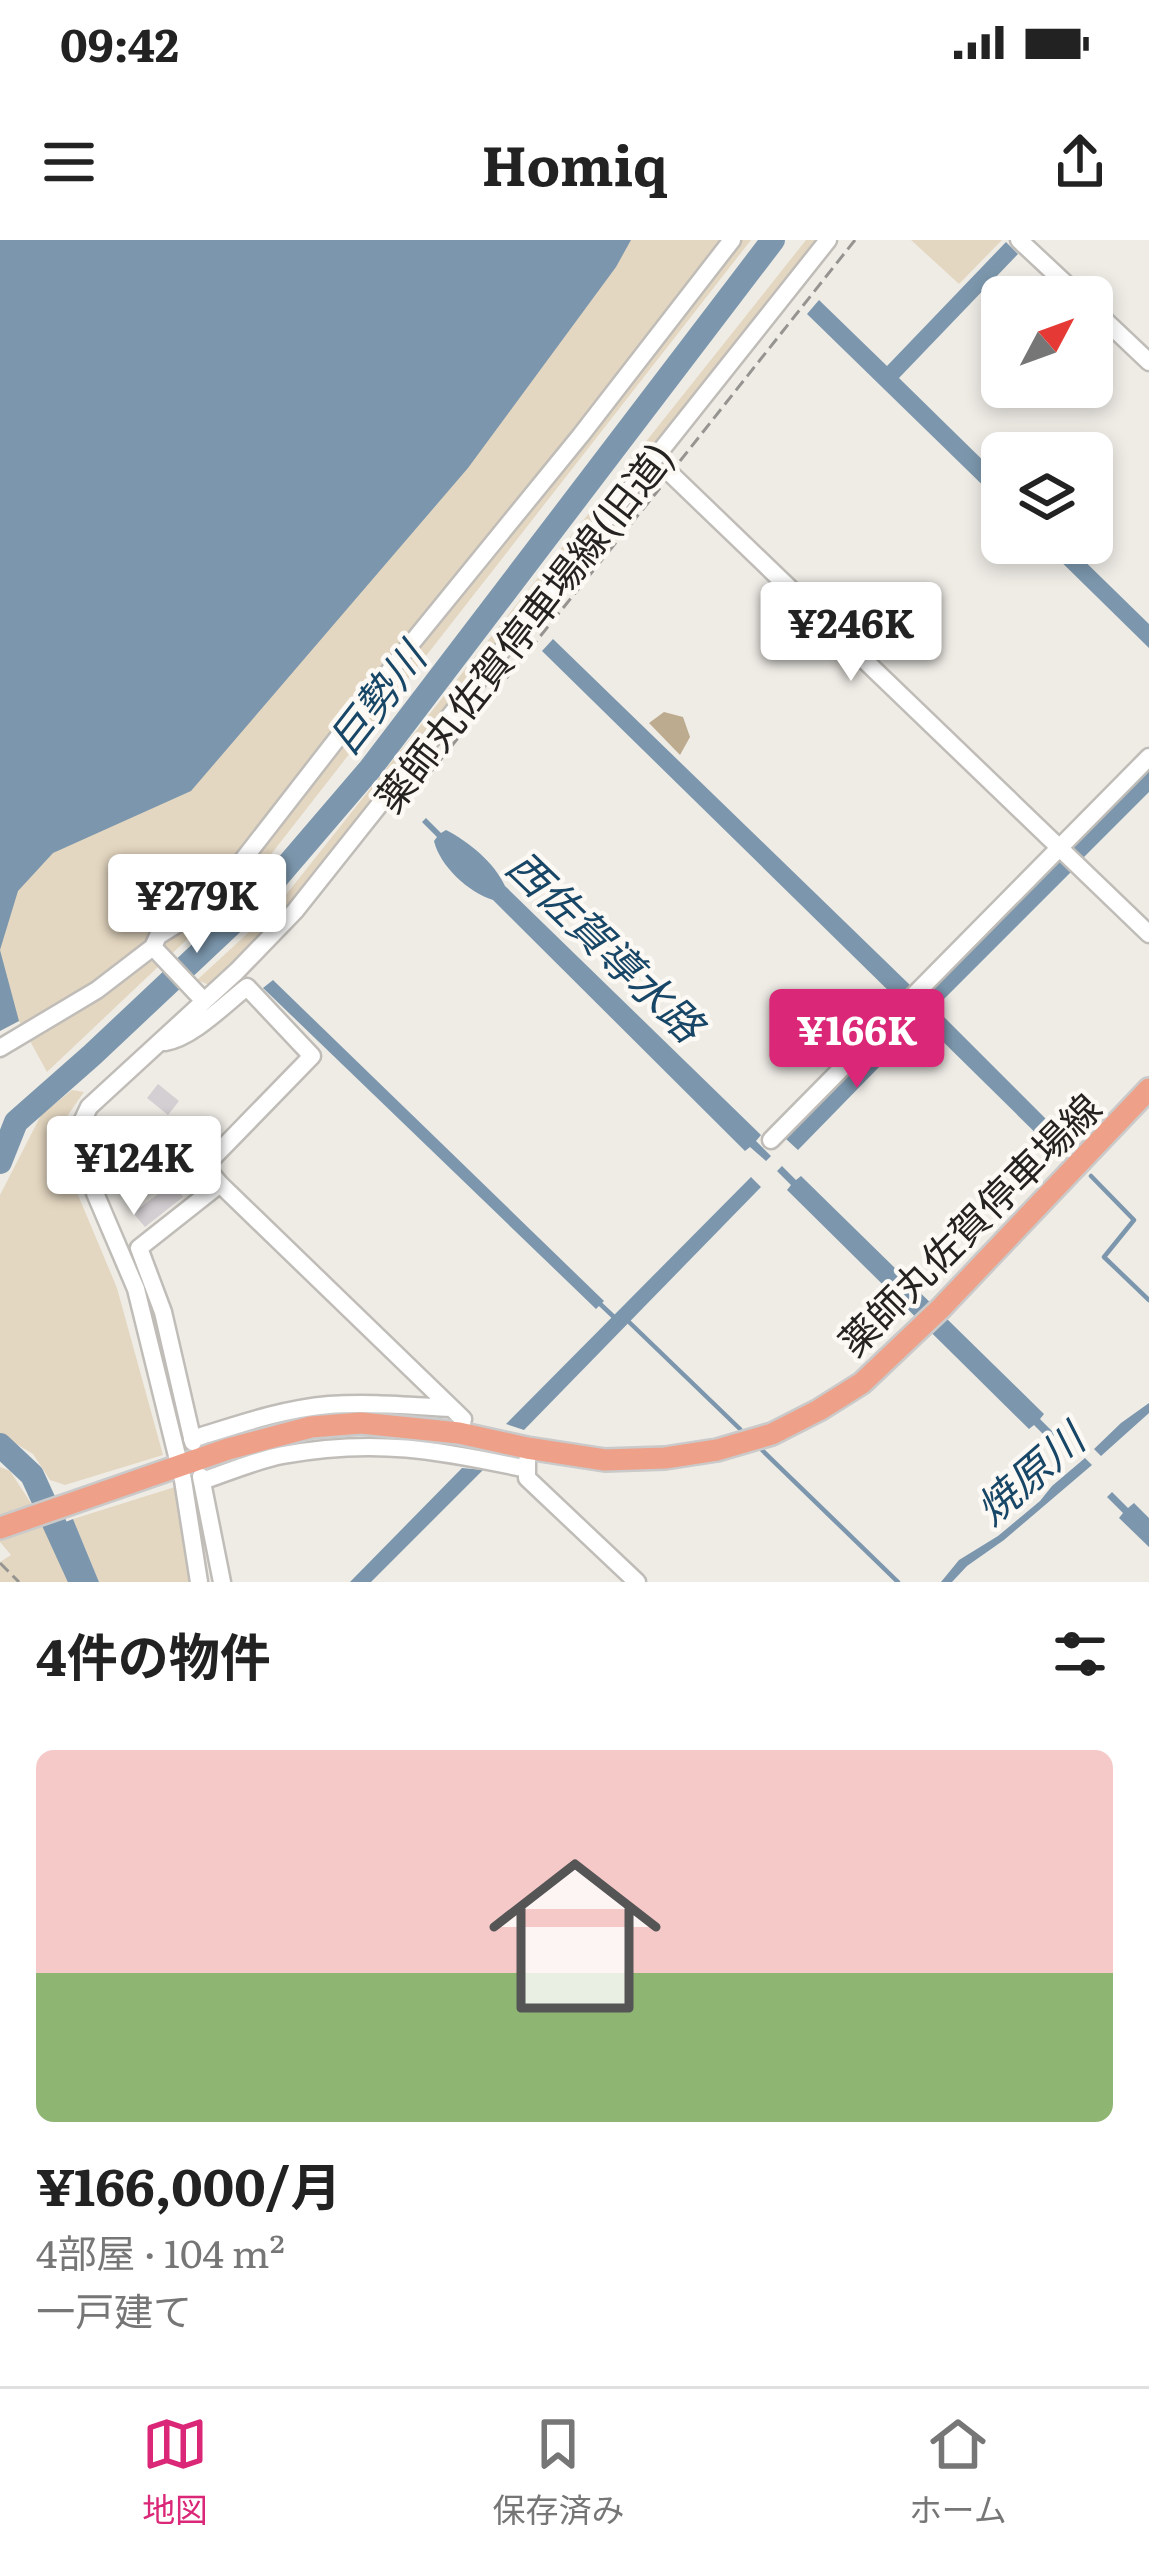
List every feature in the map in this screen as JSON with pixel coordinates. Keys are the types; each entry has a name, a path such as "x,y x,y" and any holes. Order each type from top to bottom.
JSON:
{"main road":[{"name":"薬師丸佐賀停車場線","path":"0,1528 177,1466 311,1427 361,1424 458,1433 527,1458 605,1460 718,1450 772,1434 862,1383 941,1308 1149,1089"}],"street":[{"path":"0,1048 97,991 238,865 732,240"},
{"name":"薬師丸佐賀停車場線(旧道)","path":"199,1582 136,1288 94,1193 80,1147 88,1107 276,932 323,878 828,240"},
{"path":"1023,244 1057,276"},
{"path":"1113,328 1149,362"},
{"path":"671,473 1149,934"},
{"path":"771,1140 910,999 1067,856 1149,758"},
{"path":"152,946 204,1001"},
{"path":"157,1043 187,1034 247,987 312,1056 206,1166 463,1419 458,1433"},
{"path":"220,1184 140,1249 163,1312 193,1440 271,1414 328,1405 452,1408"},
{"path":"222,1582 202,1479 279,1456 357,1445 527,1458 527,1478 637,1582"}],"path":[{"path":"416,790 855,240"},
{"path":"0,1562 19,1582"}],"shaded area":[{"path":"422,240 751,240 254,876 47,1072 19,1021 0,1031 0,641"},
{"path":"806,240 822,240 271,931 212,986 197,980 277,906"},
{"path":"911,240 1002,240 959,284"},
{"path":"664,712 683,717 690,737 680,755 649,723"},
{"path":"72,1090 84,1092 68,1115 63,1159 117,1288 163,1455 65,1485 50,1480 33,1454 0,1434 0,1195 41,1115"},
{"path":"0,1467 10,1471 48,1529 71,1582 0,1582 0,1562 11,1555 0,1542"},
{"path":"194,1481 208,1582 99,1582 73,1519"}],"water":[{"path":"0,240 631,240 468,468 191,791 53,853 18,891 0,950"},
{"path":"1006,242 1018,254 997,276 981,276 981,293 899,378 981,458 981,484 807,314 819,300 887,366"},
{"path":"1063,564 1088,564 1149,624 1149,648"},
{"path":"553,639 911,986 897,999 542,651"},
{"path":"1149,768 1149,792 1082,859 1069,847"},
{"path":"426,818 441,833 446,830 455,835 488,861 505,886 761,1135 756,1141 771,1156 766,1161 750,1147 745,1151 493,900 456,877 437,850 437,837 422,822"},
{"path":"1059,859 1072,871 935,1008 1071,1144 1059,1156 923,1022 798,1150 786,1139"},
{"path":"0,950 19,1021 0,1031"},
{"path":"273,980 604,1301 596,1309 263,988"},
{"path":"782,1166 796,1180 801,1176 1044,1414 1040,1419 1055,1434 1049,1440 1034,1425 1029,1429 787,1190 791,1185 777,1171"},
{"path":"751,1177 761,1187 524,1430 506,1424"},
{"path":"1149,1403 1149,1413 1101,1456 1094,1449 1121,1423"},
{"path":"1085,1458 1092,1465 952,1582 941,1582 959,1560 998,1536"},
{"path":"462,1468 483,1470 371,1582 350,1582"},
{"path":"1112,1492 1128,1508 1134,1503 1149,1518 1149,1547 1119,1518 1123,1513 1107,1497"},
{"path":"73,1519 99,1582 71,1582 48,1529"}],"building":[{"path":"158,1084 179,1101 168,1115 147,1098"},
{"path":"153,1151 183,1197 145,1227 133,1213 162,1191 143,1168 147,1164 143,1159"}],"waterway":[{"name":"巨勢川","path":"0,1162 16,1122 262,895 370,769 773,240"},
{"path":"1091,1176 1134,1220 1104,1257 1149,1300"},
{"path":"597,1301 615,1318"},
{"path":"629,1322 740,1429"},
{"name":"巨勢川","path":"0,1445 32,1475 81,1582"},
{"path":"762,1450 898,1582"}],"water label":[{"name":"西佐賀導水路","path":"607,944"},
{"name":"焼原川","path":"1028,1472"}]}
